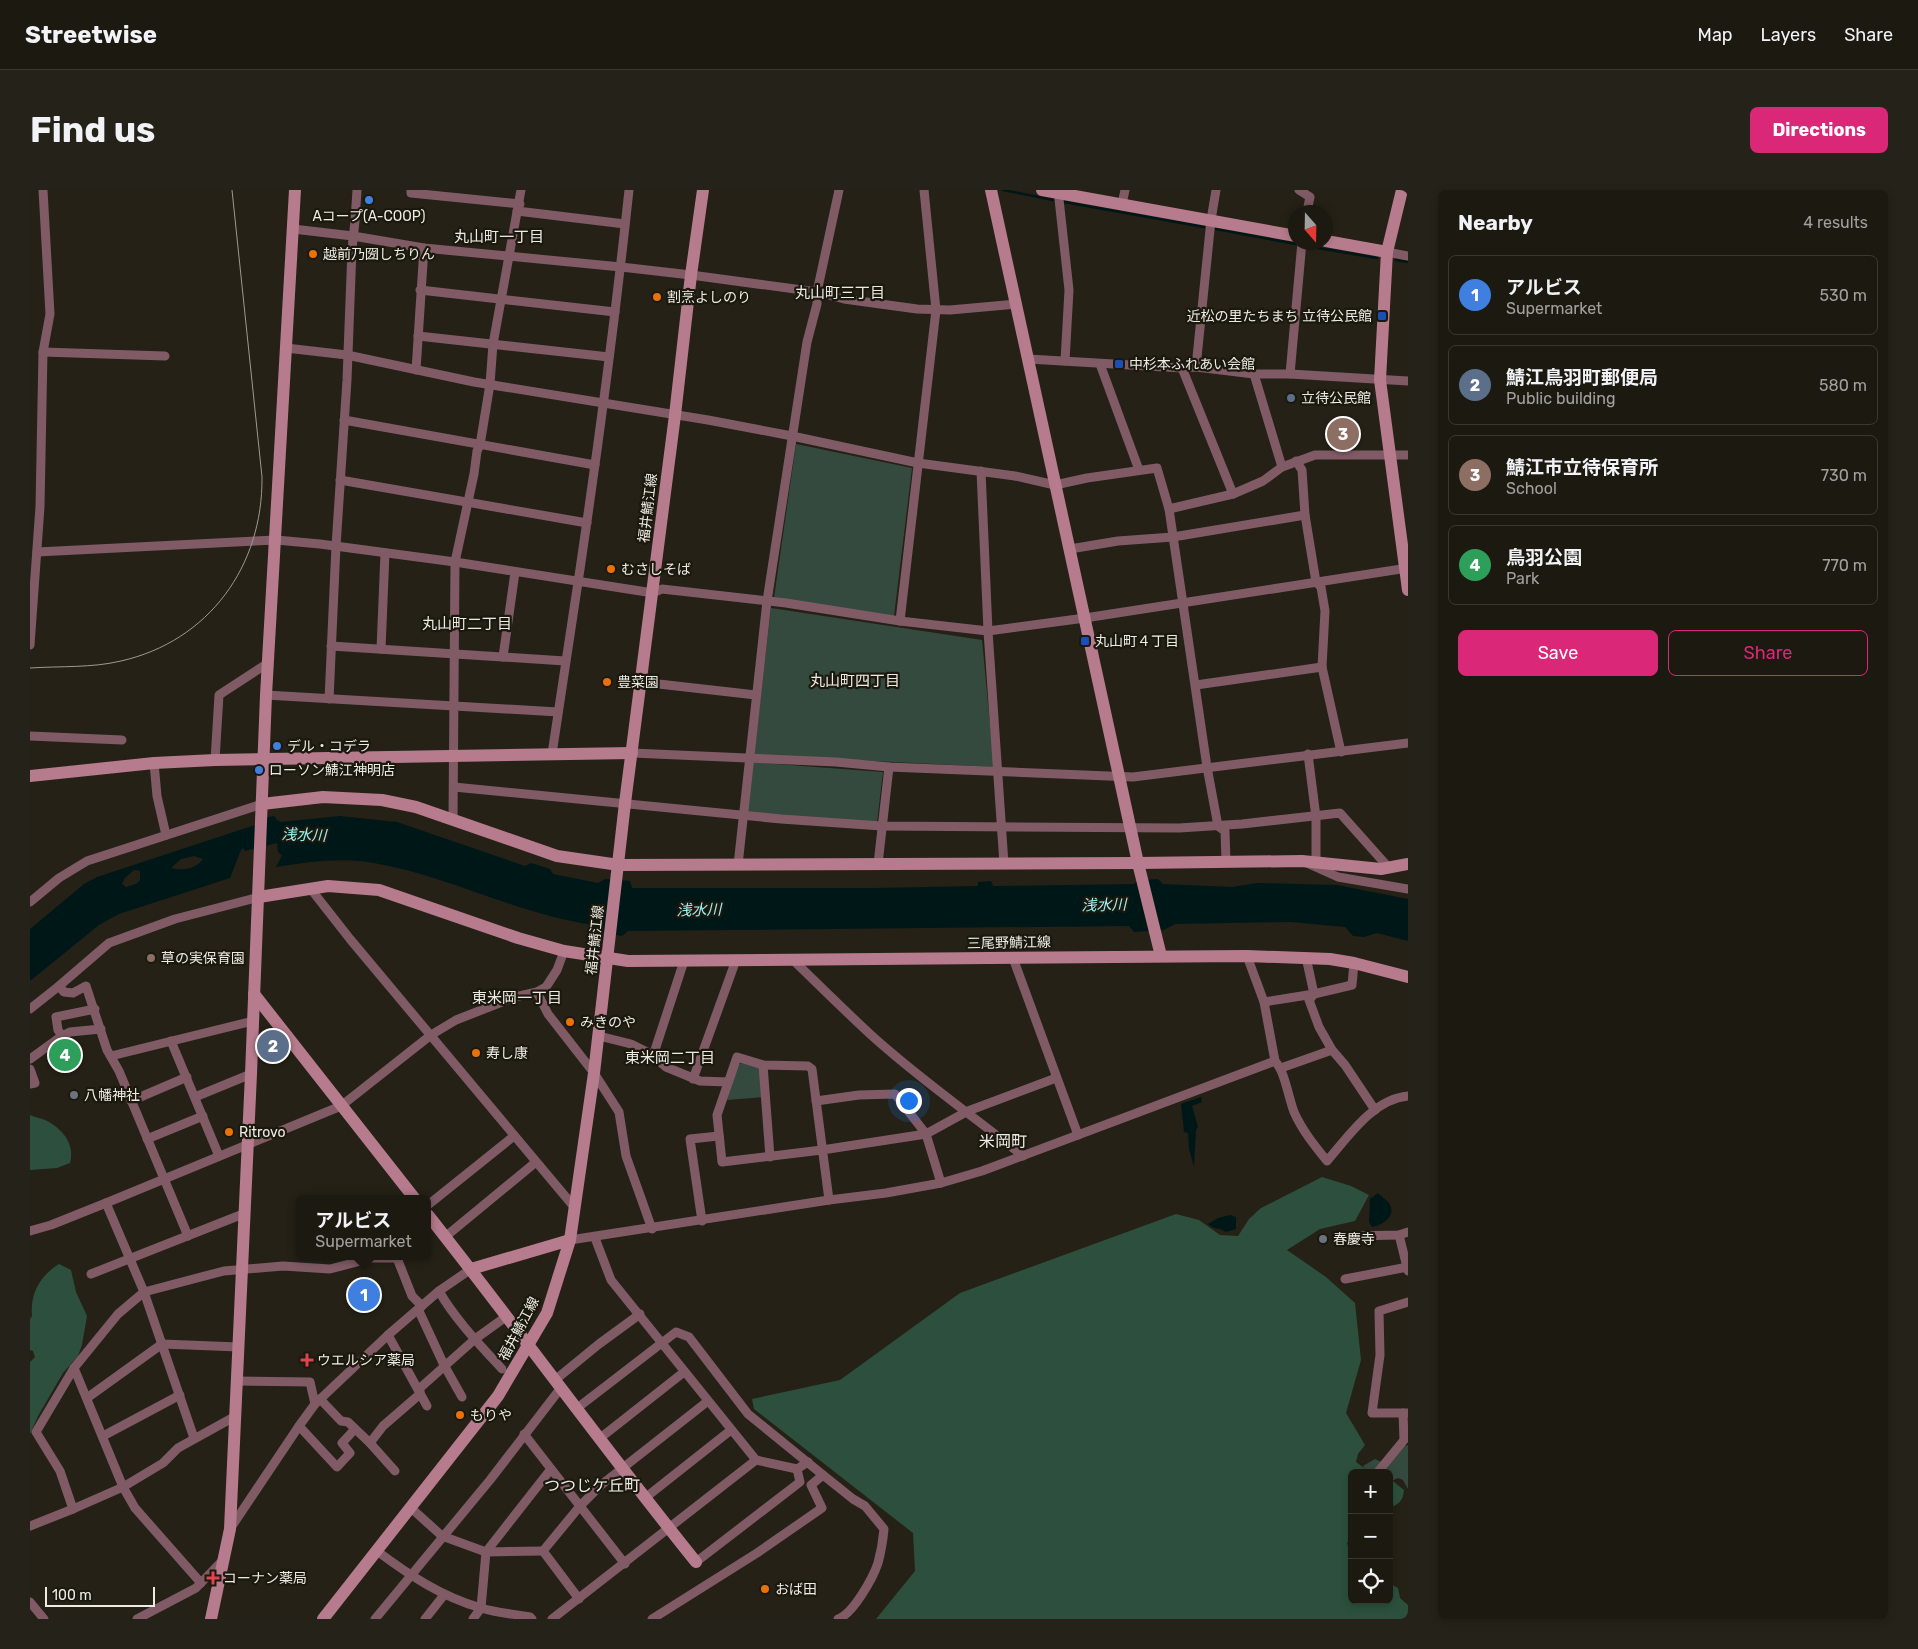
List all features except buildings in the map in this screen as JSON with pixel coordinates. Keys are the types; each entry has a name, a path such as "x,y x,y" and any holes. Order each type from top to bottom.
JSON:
{"street":[{"path":"30,645 35,556 35,507 40,472 43,352 50,314 43,190"},
{"path":"211,1619 230,1529 259,893 266,695 295,190"},
{"path":"329,699 357,190"},
{"path":"411,190 411,193 625,224"},
{"path":"453,820 455,562 480,445 490,384 493,344 521,190"},
{"path":"552,754 587,524 621,267 629,190"},
{"name":"福井鯖江線","path":"323,1619 498,1396 547,1313 570,1240 599,1036 625,803 703,190"},
{"path":"738,865 767,601 807,342 817,304 839,190"},
{"path":"900,621 936,310 924,190"},
{"path":"991,190 1138,863 1161,956"},
{"path":"1042,190 1058,191 1288,234"},
{"path":"1122,204 1124,190"},
{"path":"1196,367 1211,220 1216,190"},
{"path":"1299,190 1310,197 1308,205"},
{"path":"1402,190 1386,252 1380,380 1408,590"},
{"path":"1058,191 1069,290 1065,361"},
{"path":"293,229 353,236 424,248 691,275 818,292 844,299 917,309 936,310 1016,304"},
{"path":"1333,242 1408,256"},
{"path":"416,370 424,248"},
{"path":"1290,374 1301,250"},
{"path":"420,290 615,312"},
{"path":"418,336 609,357"},
{"path":"286,348 347,356 490,384 792,436 918,463 981,471 1055,485 1157,468 1169,509 1207,767 1218,826 1224,830 1226,862"},
{"path":"43,352 165,356"},
{"path":"1028,359 1182,368 1196,367 1254,374 1290,374 1408,381"},
{"path":"1100,364 1139,470"},
{"path":"1182,368 1233,494"},
{"path":"1254,374 1282,467"},
{"path":"344,420 595,465"},
{"path":"1169,509 1233,494 1263,481 1282,467 1315,454 1408,456"},
{"path":"1296,461 1302,470 1305,515 1316,582 1321,587 1325,611 1322,667 1341,752"},
{"path":"981,471 988,631 1003,826 1004,864"},
{"path":"30,472 40,472"},
{"path":"340,480 587,524"},
{"path":"1070,549 1118,541 1173,537 1305,515"},
{"path":"35,556 276,540 455,562 652,593 662,589 767,601 900,621 988,631 1406,569"},
{"path":"381,649 385,553"},
{"path":"503,657 515,572"},
{"path":"331,646 565,661"},
{"path":"215,760 219,695 268,663"},
{"path":"1196,685 1322,667"},
{"path":"641,682 756,695"},
{"path":"266,695 558,712"},
{"path":"30,736 122,740"},
{"path":"30,776 154,763 215,760 632,753 836,762 889,767 1133,777 1408,743"},
{"path":"1308,754 1316,817 1316,862"},
{"path":"154,763 157,796 166,835"},
{"path":"878,864 889,767"},
{"path":"454,787 882,826 1131,829 1218,826 1340,813 1389,868"},
{"path":"30,902 59,878 88,861 262,804 323,797 382,800 416,807 557,856 618,871 738,865 1302,861 1381,869 1408,864"},
{"path":"1302,861 1338,877 1408,889"},
{"name":"三尾野鯖江線","path":"259,893 328,886 380,890 518,938 564,951 608,953 628,961 1161,956 1306,957 1354,963 1408,977"},
{"path":"310,888 574,1208"},
{"path":"30,1009 101,950 122,938 174,919 259,893"},
{"path":"30,1231 51,1225 106,1203 341,1106 431,1035 456,1020 514,997 537,992 546,987 564,951"},
{"path":"1246,956 1264,1002 1278,1064 1295,1114 1307,1137 1327,1161 1352,1132 1375,1110 1387,1103 1408,1096"},
{"path":"1306,957 1314,994"},
{"path":"1013,958 1078,1135"},
{"path":"693,1079 736,960"},
{"path":"793,960 870,1034 911,1069 1023,1156"},
{"path":"653,1056 684,961"},
{"path":"1264,1002 1314,994 1352,985 1354,963"},
{"path":"60,986 64,992 73,993 86,986 111,1056 188,1236"},
{"path":"537,992 548,1014 594,1073 619,1112 626,1156 652,1229"},
{"path":"254,994 412,1195"},
{"path":"1314,994 1309,1000 1319,1027 1332,1050 1345,1065 1375,1110"},
{"path":"62,1036 58,1030 56,1017 95,1009"},
{"path":"111,1056 253,1020"},
{"path":"30,1059 70,1032 101,1029"},
{"path":"599,1036 631,1044 653,1056 666,1067 700,1082 728,1082"},
{"path":"171,1041 219,1156"},
{"path":"230,1529 299,1426 318,1402 388,1335 439,1291 471,1269 570,1240 595,1238 941,1183 982,1171 1278,1064 1332,1050"},
{"path":"829,1200 822,1150 812,1069 808,1066 763,1064 737,1057 717,1115 722,1162 822,1150 926,1134 968,1112 1056,1078"},
{"path":"763,1064 770,1157"},
{"path":"30,1069 35,1083 30,1084"},
{"path":"195,1097 251,1074"},
{"path":"131,1100 187,1077"},
{"path":"816,1101 860,1094 895,1094 926,1134 941,1183"},
{"path":"147,1139 203,1116"},
{"path":"431,1203 514,1136"},
{"path":"702,1221 690,1139 719,1136"},
{"path":"446,1238 536,1162"},
{"path":"106,1203 144,1292 194,1438"},
{"path":"91,1274 243,1214"},
{"path":"431,1219 529,1344 599,1439 696,1562 800,1482 797,1470"},
{"path":"1346,1279 1408,1269 1403,1233 1350,1236"},
{"path":"595,1238 612,1280 756,1460 797,1470 808,1462"},
{"path":"73,1509 60,1471 36,1432 74,1368 118,1314 144,1292 224,1270 283,1266 330,1269 364,1260"},
{"path":"398,1260 444,1365 462,1397"},
{"path":"439,1291 475,1339 502,1369"},
{"path":"1380,1469 1404,1440 1406,1413 1372,1413 1380,1354 1380,1311 1408,1302"},
{"path":"375,1619 490,1480 558,1384 599,1344 640,1314"},
{"path":"370,1442 383,1426 420,1394 420,1388 444,1365 507,1316"},
{"path":"576,1409 676,1332 690,1336 748,1414 853,1499 866,1506 884,1529 877,1565 866,1588 851,1609 838,1619"},
{"path":"388,1335 427,1406"},
{"path":"87,1398 162,1344 238,1348"},
{"path":"74,1368 123,1487 135,1508 202,1583"},
{"path":"599,1439 684,1372"},
{"path":"236,1382 310,1382 318,1402 341,1421 348,1422 370,1442 396,1471"},
{"path":"103,1436 180,1395"},
{"path":"544,1552 580,1506 601,1485 708,1401"},
{"path":"30,1526 123,1487 163,1463 178,1448 234,1417"},
{"path":"299,1426 337,1467 350,1453 342,1443 355,1429"},
{"path":"645,1498 731,1430"},
{"path":"524,1434 625,1564"},
{"path":"552,1619 756,1460"},
{"path":"473,1619 481,1608 486,1552 551,1469"},
{"path":"652,1619 757,1553 822,1508 811,1485 823,1475"},
{"path":"411,1508 442,1536 486,1552 544,1552"},
{"path":"377,1551 410,1576 444,1595 481,1608 530,1617 532,1619"},
{"path":"544,1552 579,1598"},
{"path":"137,1619 196,1588 223,1560"},
{"path":"425,1619 444,1595"},
{"path":"30,1602 44,1619"}],"green space":[{"path":"796,444 912,468 894,616 774,598"},
{"path":"771,608 982,640 994,767 754,755"},
{"path":"749,762 883,772 877,822 743,815"},
{"path":"742,1063 759,1067 764,1097 727,1100 737,1065"},
{"path":"30,1115 47,1121 64,1134 70,1144 70,1163 57,1168 30,1170"},
{"path":"1322,1177 1351,1186 1369,1195 1355,1221 1320,1229 1287,1250 1326,1277 1355,1303 1361,1360 1346,1413 1365,1445 1358,1454 1356,1462 1366,1469 1348,1469 1348,1604 1393,1604 1393,1585 1398,1588 1400,1598 1408,1605 1408,1619 876,1619 915,1571 913,1533 754,1409 752,1399 840,1380 960,1293 1176,1214 1199,1220 1220,1235 1238,1236 1249,1219 1261,1208"},
{"path":"59,1264 71,1270 76,1292 87,1316 78,1356 63,1373 38,1416 30,1434 30,1362 35,1357 33,1351 30,1350 30,1319 32,1316 33,1300 38,1286 46,1274"},
{"path":"1408,1445 1408,1489 1403,1480 1398,1478 1393,1480 1393,1469 1365,1469 1363,1466 1375,1459 1386,1464 1401,1447"},
{"path":"1393,1481 1404,1490 1400,1502 1393,1506"}],"water":[{"name":"浅水川","path":"274,816 281,822 340,816 397,822 525,866 531,863 550,869 553,874 598,883 605,879 630,881 632,888 978,886 978,882 991,881 993,886 1134,884 1139,880 1158,879 1163,884 1232,887 1257,883 1337,885 1408,899 1408,941 1377,933 1364,937 1353,936 1345,927 1291,922 1175,924 1164,930 1134,932 1129,926 628,931 622,936 598,932 593,925 565,920 429,877 374,863 337,860 276,867 282,855 278,852 277,843 245,851 243,848 230,878 119,914 99,925 30,981 30,929 84,884 97,877 255,825 258,819","holes":["194,856 203,859 197,865 188,868 171,868 181,859","134,870 140,871 140,880 136,884 126,887 122,884 125,878"]},
{"path":"1201,1097 1202,1102 1192,1106 1198,1127 1196,1130 1194,1167 1189,1149 1188,1133 1184,1132 1181,1104"},
{"path":"1378,1193 1389,1203 1391,1213 1387,1220 1372,1227 1369,1222 1370,1199"},
{"path":"1230,1215 1236,1217 1236,1229 1226,1232 1208,1224 1218,1218"}],"waterway":[{"path":"1003,190 1053,200"},
{"path":"1064,202 1204,227"},
{"path":"1216,229 1288,242"},
{"path":"1330,250 1377,258"},
{"path":"1396,260 1408,262"}],"tram line":[{"path":"30,668 87,666 110,663 152,651 180,636 205,617 225,595 241,569 253,540 260,510 262,477 232,190"}],"place":[{"name":"Aコープ(A-COOP)","path":"369,200"},
{"name":"越前乃圀しちりん","path":"313,254"},
{"name":"割烹よしのり","path":"657,297"},
{"name":"近松の里たちまち 立待公民館","path":"1382,316"},
{"name":"中杉本ふれあい会館","path":"1119,364"},
{"name":"立待公民館","path":"1291,398"},
{"name":"鯖江市立待保育所","path":"1343,434"},
{"name":"むさしそば","path":"611,569"},
{"name":"丸山町４丁目","path":"1085,641"},
{"name":"豊菜園","path":"607,682"},
{"name":"デル・コデラ","path":"277,746"},
{"name":"ローソン鯖江神明店","path":"259,770"},
{"name":"草の実保育園","path":"151,958"},
{"name":"みきのや","path":"570,1022"},
{"name":"鯖江鳥羽町郵便局","path":"273,1046"},
{"name":"寿し康","path":"476,1053"},
{"name":"鳥羽公園","path":"65,1055"},
{"name":"八幡神社","path":"74,1095"},
{"name":"Ritrovo","path":"229,1132"},
{"name":"春慶寺","path":"1323,1239"},
{"name":"アルビス","path":"364,1295"},
{"name":"ウエルシア薬局","path":"307,1360"},
{"name":"もりや","path":"460,1415"},
{"name":"コーナン薬局","path":"213,1578"},
{"name":"おば田","path":"765,1589"}],"district":[{"name":"丸山町一丁目","path":"499,237"},
{"name":"丸山町三丁目","path":"840,293"},
{"name":"丸山町二丁目","path":"467,624"},
{"name":"丸山町四丁目","path":"855,681"},
{"name":"東米岡一丁目","path":"517,998"},
{"name":"東米岡二丁目","path":"670,1058"},
{"name":"米岡町","path":"1003,1141"},
{"name":"つつじケ丘町","path":"592,1485"}]}
